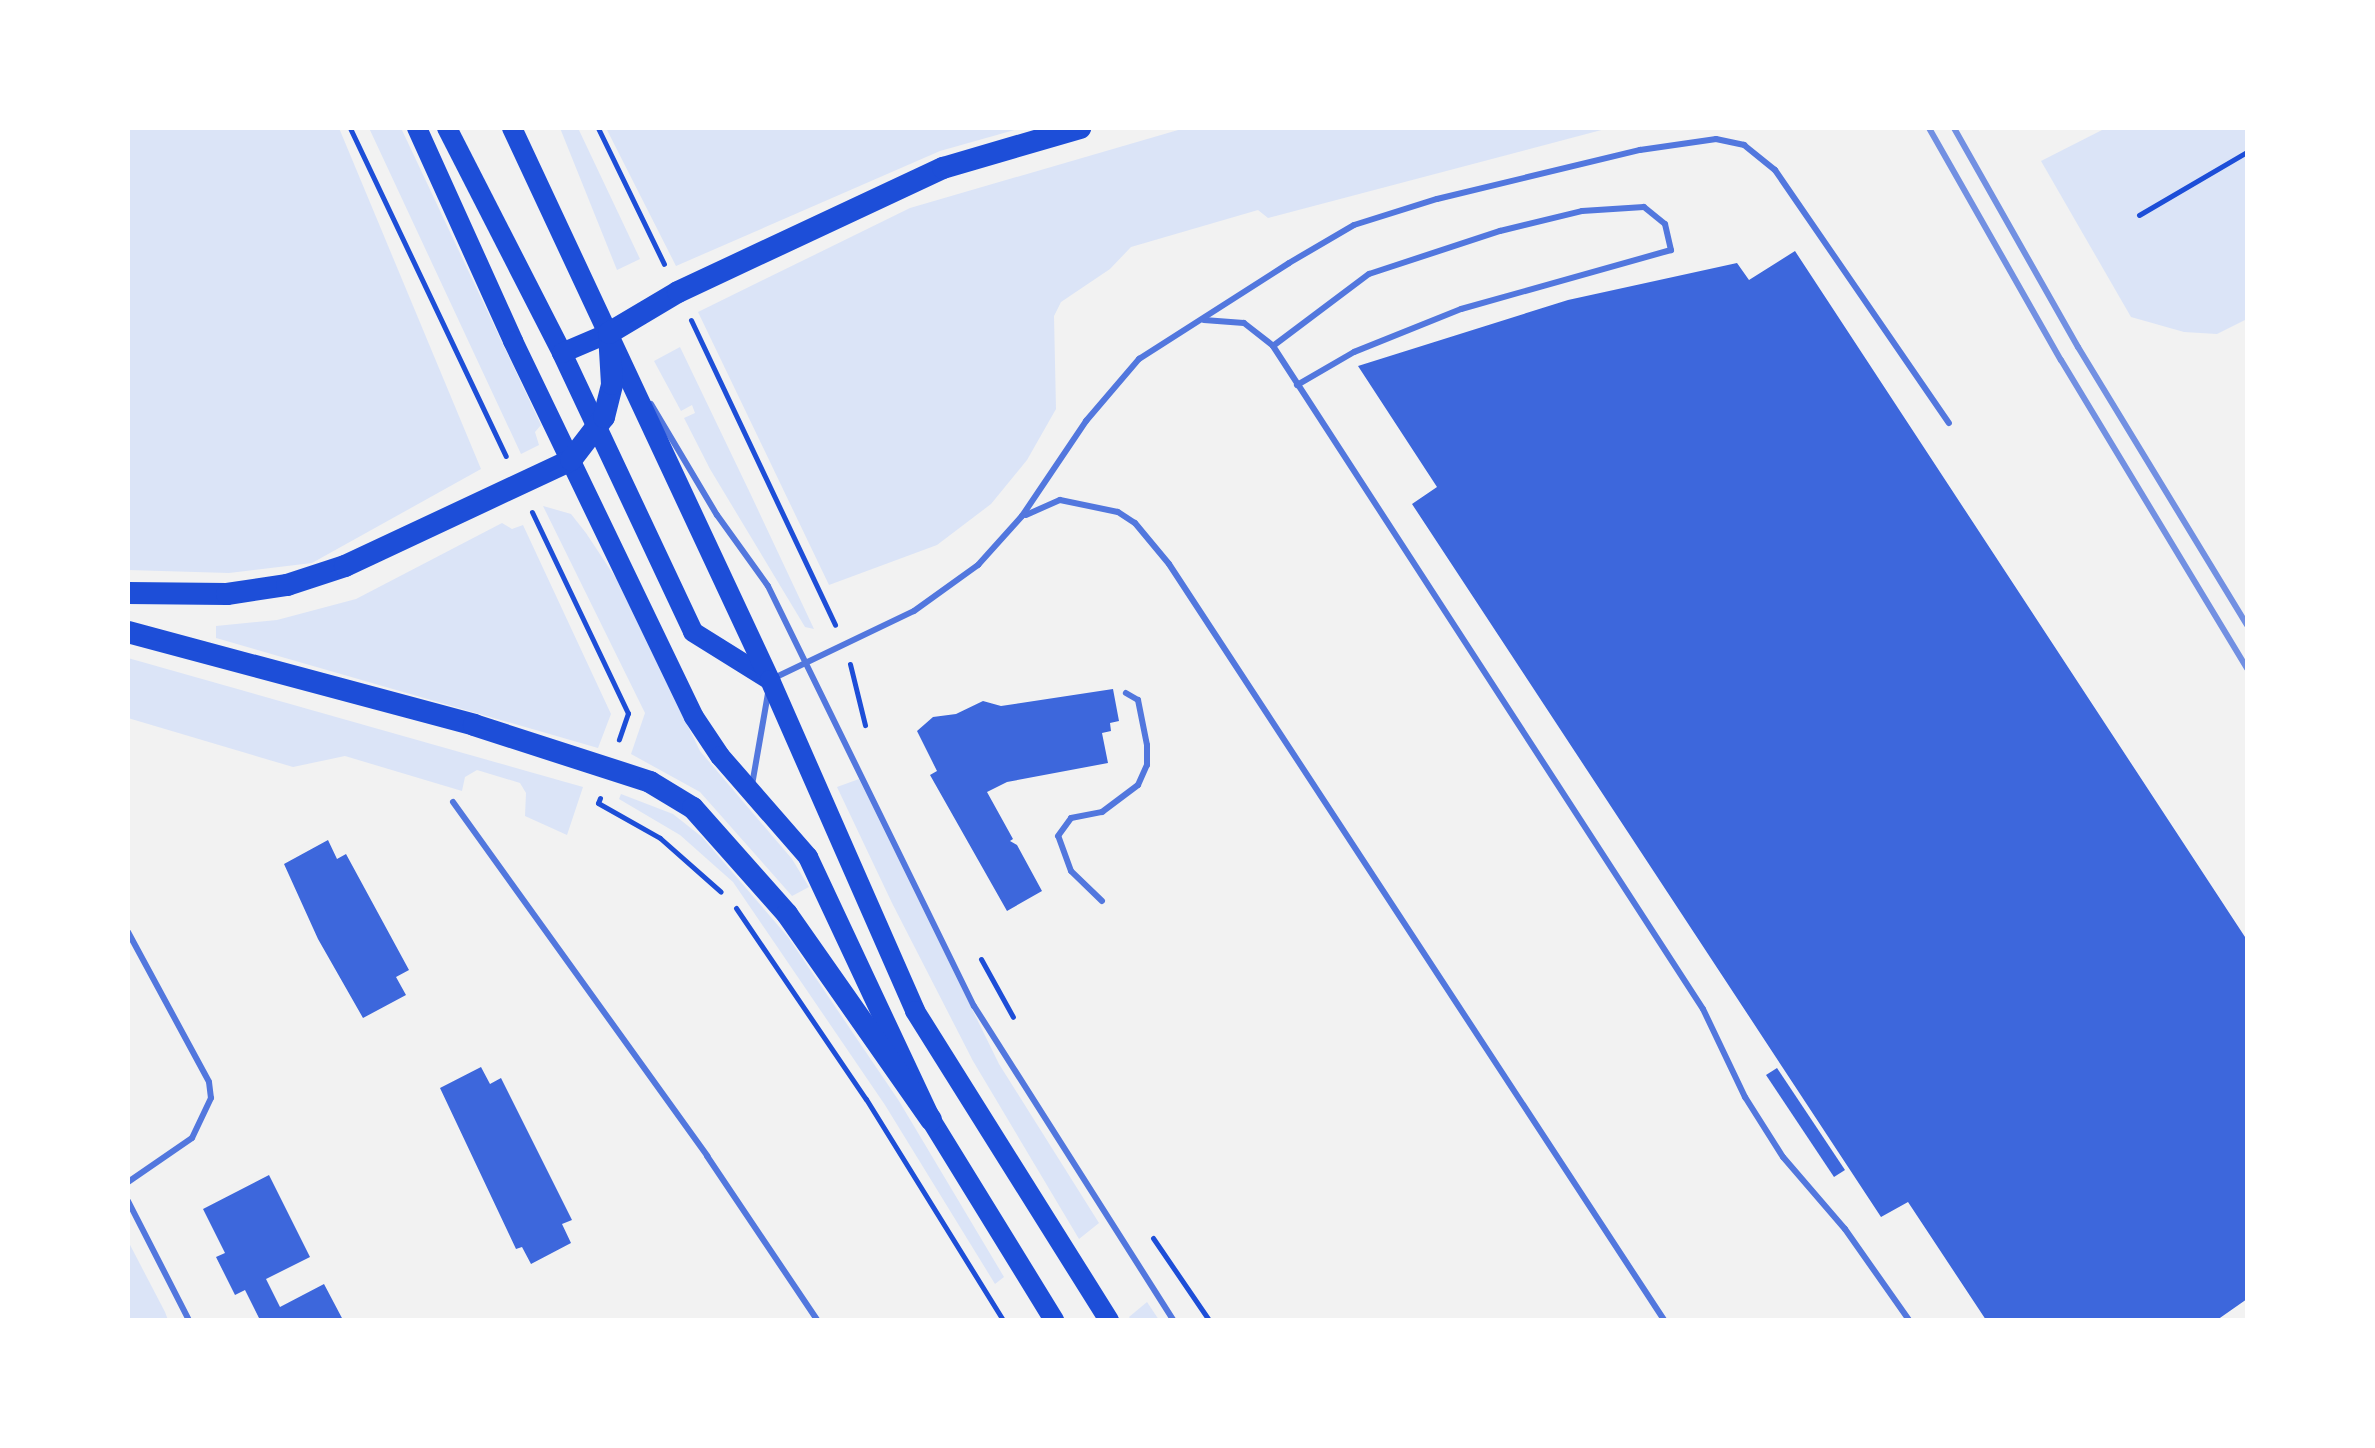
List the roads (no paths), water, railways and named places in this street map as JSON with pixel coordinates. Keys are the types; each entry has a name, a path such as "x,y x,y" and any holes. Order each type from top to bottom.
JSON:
{"highway":[{"path":"128,593 227,594 287,585 345,566 571,460 598,428 612,384 609,333 678,292 943,168 1080,128"},
{"path":"128,632 459,721 610,768 650,782 693,808 745,860 931,1120"}],"main road":[{"path":"417,128 694,717 751,792 808,857 931,1120 1054,1320"},
{"path":"447,128 562,353 693,632 770,680"},
{"path":"512,128 770,680 915,1011 1109,1320"},
{"path":"562,353 609,333"}],"lane":[{"path":"751,792 770,680 845,646 946,590 978,565 1022,516 1106,396 1139,359 1354,225 1530,175 1716,139 1744,145 1775,170 1949,423"},
{"path":"1273,346 1369,274 1500,231 1582,211 1644,207 1665,224 1671,250 1461,309 1354,352 1297,385"},
{"path":"1188,327 1226,318 1244,323 1273,346 1703,1009 1745,1097 1783,1157 1845,1229 1909,1320"},
{"path":"609,333 717,515 768,586 974,1006 1173,1320"},
{"path":"1022,516 1060,500 1118,512 1135,523 1169,564 1664,1320"},
{"path":"1102,901 1071,871 1058,836 1071,818 1102,812 1138,785 1147,765 1147,745 1138,700 1126,693"},
{"path":"453,802 707,1156 817,1320"},
{"path":"128,932 209,1082 211,1098 192,1138 128,1182"},
{"path":"128,1201 189,1320"}],"railway":[{"path":"1929,128 2061,360 2247,668"},
{"path":"1954,128 2078,347 2247,625"}]}
